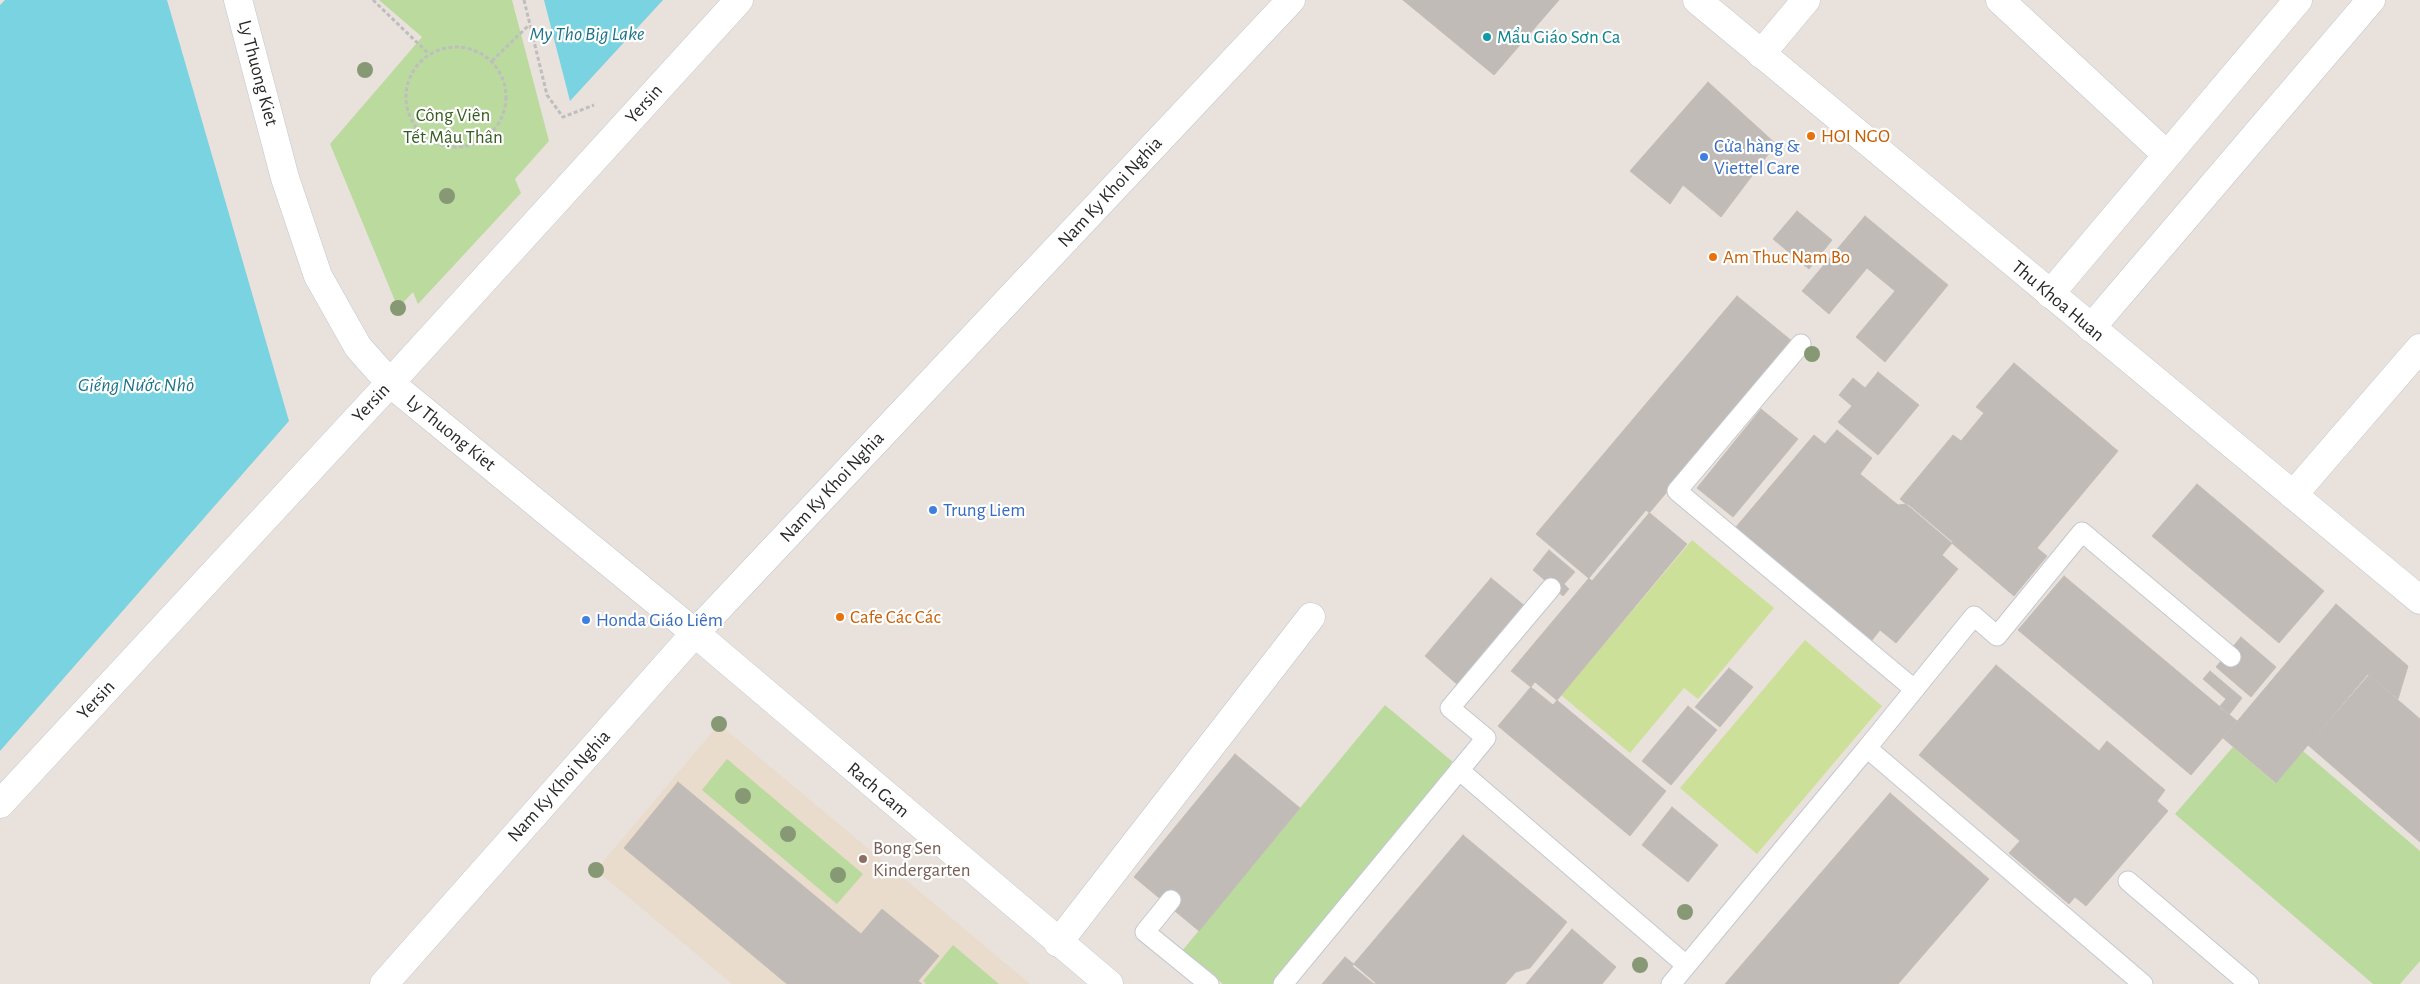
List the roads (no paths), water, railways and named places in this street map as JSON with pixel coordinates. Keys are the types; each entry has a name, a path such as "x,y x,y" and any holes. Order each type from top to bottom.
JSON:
{"street":[{"name":"Ly Thuong Kiet","path":"238,0 285,178 318,276 358,347 390,383 695,633"},
{"name":"Yersin","path":"0,804 390,383 739,0"},
{"name":"Nam Ky Khoi Nghia","path":"384,984 695,633 1291,0"},
{"name":"Thu Khoa Huan","path":"1697,0 2420,600"},
{"path":"1761,54 1806,0"},
{"path":"2050,294 2298,0"},
{"path":"2091,328 2371,0"},
{"path":"2002,1 2167,155"},
{"path":"2293,495 2420,348"},
{"path":"1058,943 1311,617"},
{"name":"Rach Gam","path":"695,633 1058,943 1109,984"}],"lane":[{"path":"1801,344 1677,491 1914,689"},
{"path":"1671,984 1974,616 1997,636 2082,532 2231,657"},
{"path":"1283,984 1486,738 1450,708 1551,588"},
{"path":"1866,748 2143,984"},
{"path":"1459,770 1686,965"},
{"path":"2128,881 2249,984"},
{"path":"1171,900 1145,932 1209,984"}],"water":[{"name":"Giếng Nước Nhỏ","path":"5,0 167,0 289,421 0,751 0,5"},
{"name":"My Tho Big Lake","path":"544,0 663,0 570,101"}],"place":[{"name":"Mẩu Giáo Sơn Ca","path":"1487,37"},
{"name":"HOI NGO","path":"1811,136"},
{"name":"Cửa hàng & Viettel Care","path":"1704,157"},
{"name":"Am Thuc Nam Bo","path":"1713,257"},
{"name":"Trung Liem","path":"933,510"},
{"name":"Cafe Các Các","path":"840,617"},
{"name":"Honda Giáo Liêm","path":"586,620"},
{"name":"Bong Sen Kindergarten","path":"863,859"}],"park label":[{"name":"Công Viên Tết Mậu Thân","path":"453,126"}]}
